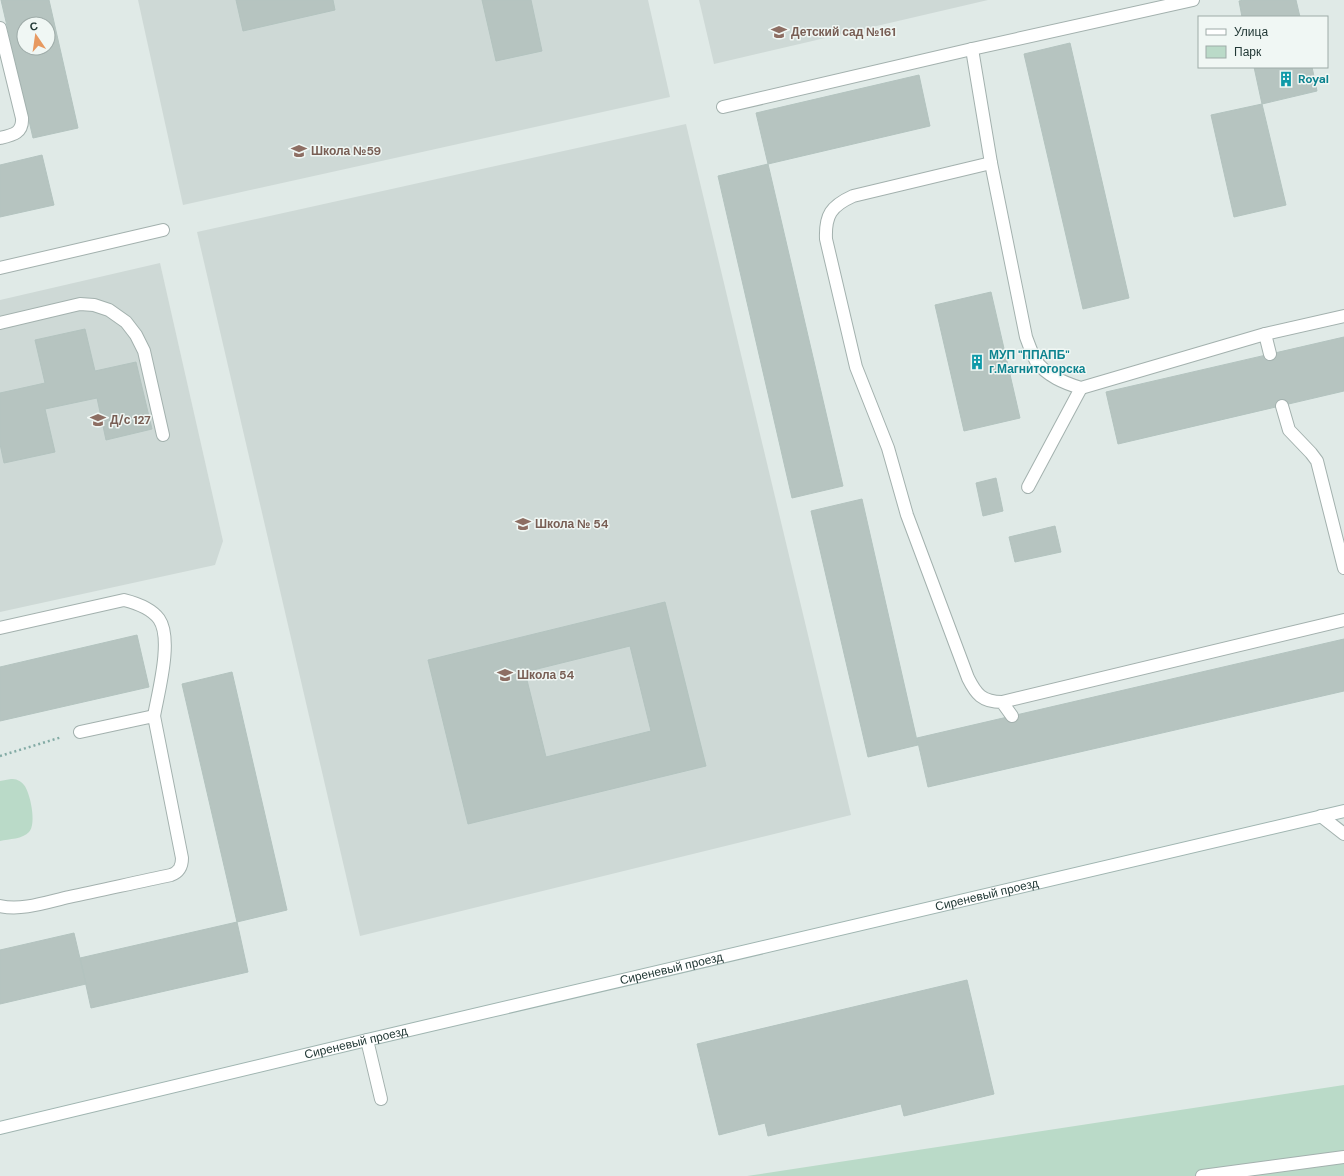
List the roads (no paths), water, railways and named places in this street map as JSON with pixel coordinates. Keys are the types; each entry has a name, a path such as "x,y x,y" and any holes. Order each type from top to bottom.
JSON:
{"main road":[{"path":"723,107 972,49 1193,0"},
{"path":"0,28 22,118 22,123 16,133 0,138"},
{"path":"972,49 991,163 1026,337 1035,360 1048,373 1063,383 1081,388 1265,334 1344,316"},
{"path":"991,163 853,196 840,202 830,212 826,225 826,239 856,367 888,448 907,515 974,690 982,697 992,702 1002,702 1344,620"},
{"path":"0,268 163,230"},
{"path":"0,323 80,304 94,305 109,310 126,322 136,335 144,351 163,435"},
{"path":"1265,334 1270,354"},
{"path":"1028,487 1081,388"},
{"path":"1282,406 1289,430 1314,457 1319,466 1344,568"},
{"path":"0,628 124,600 139,604 159,619 163,629 165,647 164,664 154,716 182,858 180,869 171,875 16,908 0,906"},
{"path":"1002,702 1012,716"},
{"path":"80,732 154,716"},
{"name":"Сиреневый проезд","path":"0,1128 367,1040 1344,811"},
{"path":"1322,816 1344,834"},
{"path":"367,1040 381,1099"},
{"path":"1202,1176 1344,1157"}],"place":[{"name":"Детский сад №161","path":"779,32"},
{"name":"Royal","path":"1286,79"},
{"name":"Школа №59","path":"299,151"},
{"name":"МУП \"ППАПБ\" г.Магнитогорска","path":"977,362"},
{"name":"Д/с 127","path":"98,420"},
{"name":"Школа № 54","path":"523,524"},
{"name":"Школа 54","path":"505,675"}]}
